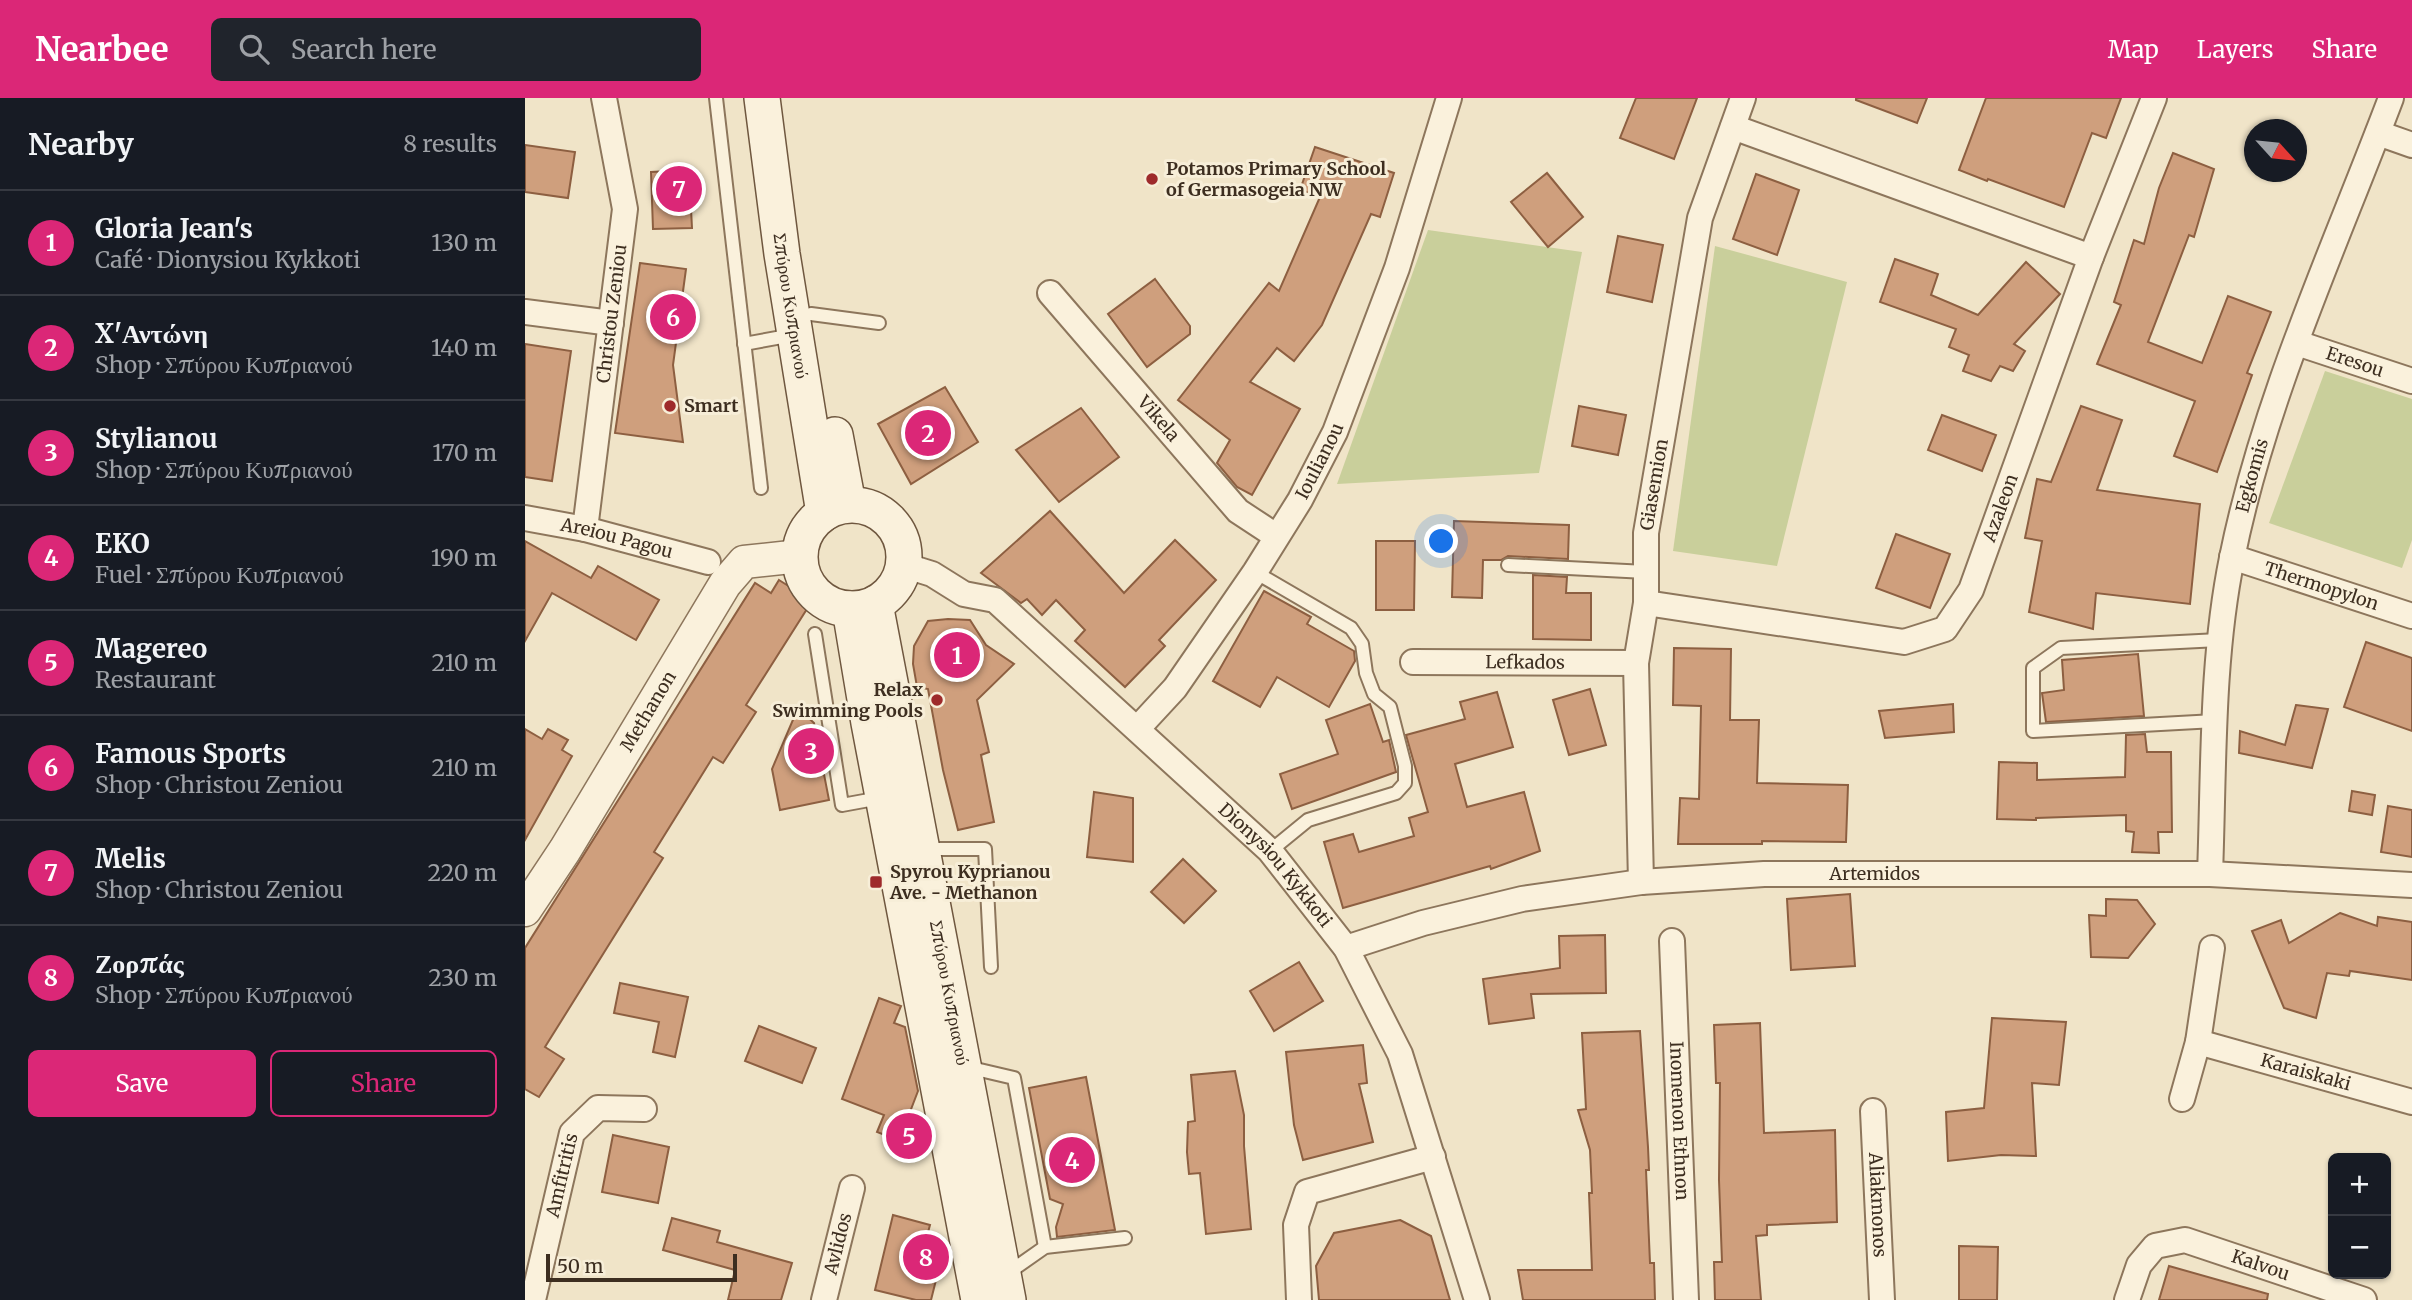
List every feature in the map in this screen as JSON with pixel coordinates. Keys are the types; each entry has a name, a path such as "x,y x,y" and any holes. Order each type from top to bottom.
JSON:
{"main road":[{"name":"Σπύρου Κυπριανού","path":"762,98 782,254 804,324"},
{"name":"Σπύρου Κυπριανού","path":"779,98 799,253 804,324 836,508"},
{"path":"836,508 873,509 887,518 898,532 903,548 903,565 898,581 888,594 862,606 825,601 811,590 803,574 800,556 803,539 811,524 836,508"},
{"name":"Σπύρου Κυπριανού","path":"862,606 884,797 997,1292"},
{"name":"Σπύρου Κυπριανού","path":"862,606 922,849 963,1066 997,1292"}],"street":[{"name":"Christou Zeniou","path":"585,529 625,209 604,98"},
{"name":"Ioulianou","path":"1138,729 1174,688 1255,572 1300,500 1335,432 1397,268 1449,98"},
{"name":"Giasemion","path":"1641,882 1636,663 1646,604 1646,533 1700,219 1743,98"},
{"name":"Azaleon","path":"1646,604 1904,642 1945,629 1971,590 2091,257 2154,98"},
{"name":"Egkomis","path":"2210,874 2219,640 2232,557 2260,448 2297,343 2391,98"},
{"path":"1733,127 2091,257"},
{"path":"2378,133 2412,145"},
{"name":"Vikela","path":"1050,293 1238,511 1276,536"},
{"path":"525,312 611,323"},
{"name":"Eresou","path":"2297,343 2412,381"},
{"name":"Areiou Pagou","path":"525,518 585,529 708,562"},
{"name":"Methanon","path":"525,910 565,850 725,584 744,562 800,556"},
{"name":"Thermopylon","path":"2232,557 2412,616"},
{"name":"Dionysiou Kykkoti","path":"903,565 932,574 964,594 995,600 1270,851 1346,948 1400,1054 1477,1300"},
{"name":"Lefkados","path":"1413,662 1636,663"},
{"name":"Artemidos","path":"1346,948 1423,923 1522,899 1641,882 1764,874 2210,874 2412,885"},
{"name":"Inomenon Ethnon","path":"1672,941 1685,1300"},
{"path":"2182,1099 2198,1042 2212,948"},
{"name":"Karaiskaki","path":"2198,1042 2412,1102"},
{"name":"Amfitritis","path":"533,1300 572,1133 598,1108 644,1109"},
{"name":"Aliakmonos","path":"1873,1111 1882,1300"},
{"path":"1299,1300 1296,1225 1307,1192 1433,1157"},
{"name":"Avlidos","path":"824,1300 852,1188"},
{"name":"Kalvou","path":"2127,1300 2139,1265 2155,1246 2185,1240 2364,1300"}],"lane":[{"path":"716,98 761,488"},
{"path":"744,344 804,324 879,323"},
{"path":"1508,565 1646,572"},
{"path":"1255,572 1351,628 1363,644 1366,673 1374,694 1390,707 1405,766 1405,783 1396,793 1308,820 1270,851"},
{"path":"815,634 842,806 884,797"},
{"path":"2215,721 2033,731 2033,668 2061,648 2219,640"},
{"path":"922,849 985,849 991,967"},
{"path":"963,1066 1014,1077 1045,1247"},
{"path":"997,1292 1045,1247 1125,1238"}],"green space":[{"path":"1428,230 1582,252 1539,473 1337,484"},
{"path":"1715,246 1847,282 1777,566 1673,551"},
{"path":"2325,371 2412,399 2412,540 2402,568 2269,523"}],"building":[{"path":"1636,98 1697,98 1674,159 1620,138"},
{"path":"1856,98 1927,98 1917,123"},
{"path":"1986,98 2121,98 2106,138 2092,133 2064,207 1959,170"},
{"path":"525,145 575,152 568,198 525,192"},
{"path":"1315,147 1394,173 1380,217 1371,214 1322,325 1294,361 1277,348 1250,382 1300,409 1252,495 1237,487 1217,463 1230,440 1178,400 1269,283 1279,291 1320,197 1300,190"},
{"path":"2173,153 2214,169 2194,237 2189,235 2148,342 2202,363 2228,296 2271,312 2247,373 2252,375 2217,472 2174,456 2195,401 2097,364 2121,305 2114,302 2134,240 2144,244 2159,188"},
{"path":"689,170 692,228 653,229 651,172"},
{"path":"1547,173 1583,217 1548,247 1511,202"},
{"path":"1756,174 1799,190 1777,255 1733,239"},
{"path":"1618,236 1663,245 1652,302 1607,292"},
{"path":"1895,259 1938,274 1931,295 1978,315 2026,262 2060,294 2014,344 2025,351 2013,371 2000,366 1991,381 1963,371 1969,355 1949,347 1956,329 1880,302"},
{"path":"640,263 686,269 673,365 683,442 615,433"},
{"path":"1155,279 1190,326 1190,334 1147,367 1108,314"},
{"path":"525,344 571,351 552,481 525,477"},
{"path":"945,387 978,442 911,484 878,424"},
{"path":"1579,406 1626,415 1618,455 1572,446"},
{"path":"2081,406 2122,420 2097,490 2200,504 2190,604 2096,593 2093,629 2029,612 2042,541 2025,538 2037,479 2051,482"},
{"path":"1081,408 1119,457 1059,502 1016,450"},
{"path":"1942,415 1996,435 1982,471 1928,450"},
{"path":"1050,511 1124,593 1175,540 1216,580 1159,640 1165,646 1125,687 1075,641 1085,630 1056,600 1042,615 1027,599 1021,603 981,573"},
{"path":"1454,521 1569,525 1568,559 1508,556 1501,560 1483,560 1482,598 1452,597"},
{"path":"1896,534 1950,554 1930,608 1876,588"},
{"path":"525,541 591,578 598,566 659,600 636,640 552,593 525,641"},
{"path":"1376,541 1415,541 1414,610 1376,610"},
{"path":"1533,575 1567,577 1566,593 1591,593 1591,640 1533,639"},
{"path":"779,580 812,601 746,705 756,712 723,763 713,757 654,852 663,858 545,1047 564,1059 539,1097 525,1089 525,948 755,583 771,593"},
{"path":"1264,591 1311,617 1307,624 1354,651 1355,661 1329,707 1277,677 1260,707 1213,681"},
{"path":"970,620 986,645 1014,664 977,700 989,752 981,755 994,822 958,830 943,770 928,689 917,687 913,664 914,646 928,621"},
{"path":"2366,642 2412,658 2412,731 2344,707"},
{"path":"1674,648 1731,649 1730,720 1759,720 1757,783 1848,785 1846,842 1678,844 1680,798 1699,799 1701,706 1673,705"},
{"path":"2138,654 2144,716 2046,722 2042,693 2064,690 2062,660"},
{"path":"1590,689 1606,745 1569,755 1553,700"},
{"path":"1497,692 1513,747 1455,764 1467,807 1524,792 1540,851 1491,869 1490,866 1343,908 1324,842 1353,834 1359,852 1414,836 1409,818 1428,812 1406,735 1465,719 1460,702"},
{"path":"1370,704 1383,742 1389,740 1396,772 1292,809 1280,774 1338,754 1326,720"},
{"path":"1953,704 1954,732 1885,738 1879,711"},
{"path":"2296,705 2328,709 2312,768 2239,753 2240,731 2285,745"},
{"path":"798,708 814,723 829,800 780,810 772,769"},
{"path":"525,729 542,739 548,729 568,740 562,750 572,756 525,840"},
{"path":"2145,734 2147,752 2171,752 2172,832 2158,832 2159,853 2132,852 2134,832 2126,831 2126,815 2036,820 1997,819 1999,762 2037,763 2037,780 2125,777 2126,735"},
{"path":"2352,791 2375,795 2372,815 2349,811"},
{"path":"1094,792 1133,798 1133,862 1087,857"},
{"path":"2388,806 2412,810 2412,857 2381,852"},
{"path":"1183,859 1216,891 1184,923 1151,892"},
{"path":"1850,894 1855,966 1791,970 1787,899"},
{"path":"2106,899 2137,900 2155,924 2128,958 2091,957 2089,915 2106,916"},
{"path":"2340,913 2377,926 2378,917 2412,922 2412,980 2350,971 2349,976 2327,973 2316,1018 2284,1008 2252,931 2281,920 2289,943"},
{"path":"1605,935 1606,993 1531,994 1534,1018 1489,1024 1483,979 1560,968 1559,936"},
{"path":"1299,962 1323,1001 1274,1031 1250,991"},
{"path":"620,983 688,997 675,1057 653,1052 659,1022 614,1013"},
{"path":"879,998 901,1006 894,1023 905,1027 918,1091 910,1112 923,1117 913,1146 877,1132 884,1115 842,1099"},
{"path":"1992,1018 2066,1022 2059,1085 2032,1083 2036,1156 2001,1155 1948,1161 1946,1112 1984,1108"},
{"path":"1760,1023 1764,1133 1835,1130 1837,1222 1767,1225 1767,1235 1756,1236 1761,1300 1715,1300 1714,1262 1722,1262 1720,1083 1716,1083 1714,1025"},
{"path":"759,1026 816,1048 802,1083 745,1061"},
{"path":"1640,1031 1649,1170 1646,1170 1650,1263 1654,1263 1655,1300 1523,1300 1518,1270 1592,1270 1590,1150 1578,1110 1586,1109 1582,1033"},
{"path":"1363,1045 1367,1083 1359,1084 1373,1142 1303,1160 1294,1125 1286,1052"},
{"path":"1235,1071 1244,1115 1251,1229 1206,1234 1200,1173 1189,1174 1188,1122 1195,1121 1191,1075"},
{"path":"1086,1077 1115,1230 1057,1237 1056,1227 1063,1204 1050,1199 1029,1088"},
{"path":"613,1135 669,1147 658,1203 602,1192"},
{"path":"893,1215 930,1225 924,1247 943,1252 931,1300 916,1300 875,1290"},
{"path":"672,1218 720,1231 717,1242 792,1263 781,1300 728,1300 735,1270 663,1250"},
{"path":"1400,1220 1431,1236 1450,1300 1319,1300 1316,1266 1334,1233"},
{"path":"1959,1246 1998,1247 1997,1300 1959,1300"},
{"path":"2169,1266 2268,1294 2267,1300 2159,1300"}],"place":[{"name":"Potamos Primary School of Germasogeia NW","path":"1152,179"},
{"name":"Melis","path":"679,189"},
{"name":"Famous Sports","path":"673,317"},
{"name":"Smart","path":"670,406"},
{"name":"Χ'Αντώνη","path":"928,433"},
{"name":"Gloria Jean's","path":"957,655"},
{"name":"Relax Swimming Pools","path":"937,700"},
{"name":"Stylianou","path":"811,751"},
{"name":"Spyrou Kyprianou Ave. - Methanon","path":"876,882"},
{"name":"Magereo","path":"909,1136"},
{"name":"EKO","path":"1072,1160"},
{"name":"Ζορπάς","path":"926,1257"}]}
